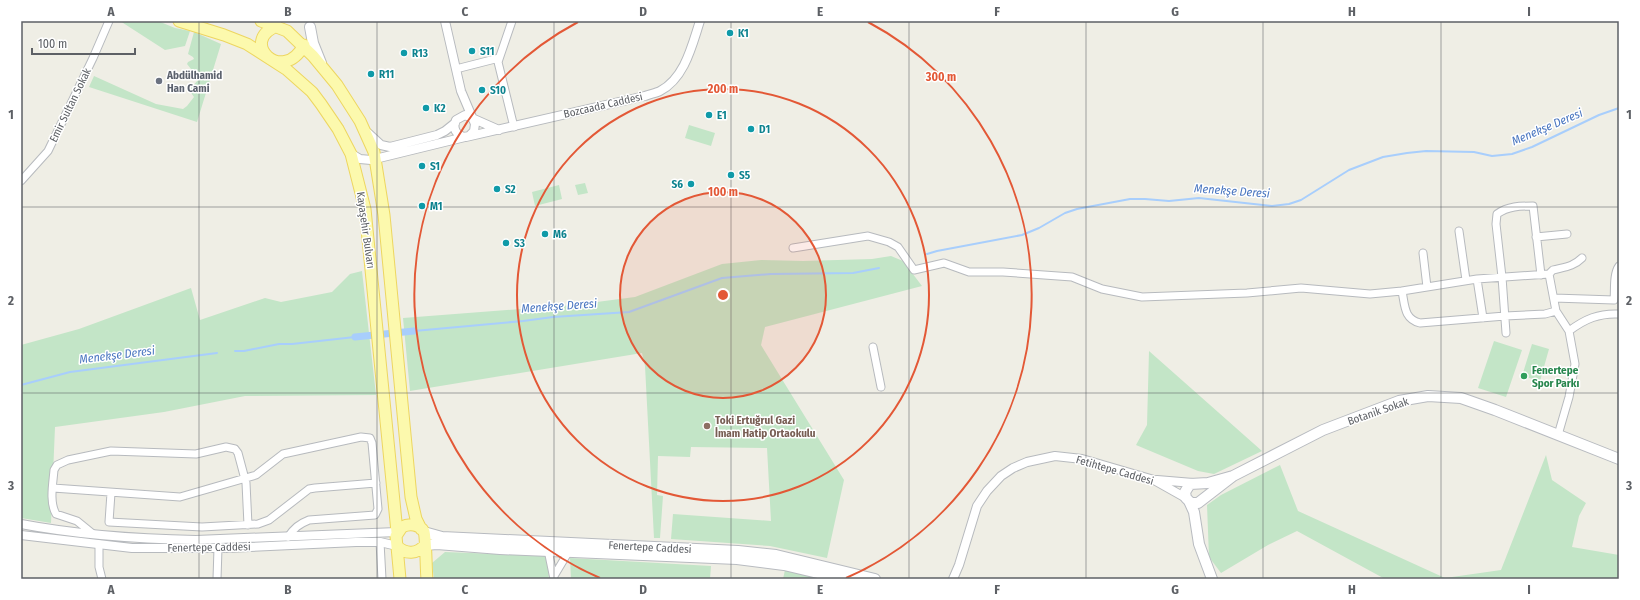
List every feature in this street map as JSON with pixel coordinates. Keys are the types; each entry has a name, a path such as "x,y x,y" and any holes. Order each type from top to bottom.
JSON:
{"main road":[{"name":"Kayaşehir Bulvarı","path":"179,21 242,42 291,73 312,92 338,129 350,153 365,209 397,532"},
{"name":"Kayaşehir Bulvarı","path":"261,21 278,23 304,45 324,69 337,85 366,131 375,159 384,215 408,470 414,511 423,530"},
{"path":"266,21 278,23"},
{"path":"278,23 263,36 261,42 262,49 271,59 279,62 287,62 296,57 304,45 311,24"},
{"path":"311,24 316,53 324,69"},
{"name":"Botanik Sokak","path":"1233,476 1323,430 1399,402 1428,396 1461,398 1558,434 1619,459"},
{"path":"1212,579 1204,558 1194,512 1187,500 1186,489 1194,483 1208,483 1233,476"},
{"path":"1187,500 1195,503 1202,500 1233,476"},
{"path":"1194,483 1202,486 1205,492 1198,512 1197,530"},
{"path":"400,579 396,536 397,532 406,525 417,526 423,530 427,579"},
{"name":"Fenertepe Caddesi","path":"423,530 442,537 738,551 768,554 806,561 875,579"},
{"name":"Fenertepe Caddesi","path":"425,545 437,544 500,549 737,559 784,565 843,579"},
{"path":"397,546 404,552 410,553 416,552 425,545"}],"street":[{"name":"Emir Sultan Sokak","path":"21,181 48,151 93,58 109,21"},
{"path":"446,21 461,91 475,124 474,131 466,137 459,135 456,133 455,123"},
{"path":"512,21 498,62 514,127"},
{"name":"Bozcaada Caddesi","path":"375,159 645,96 660,91 675,78 687,60 700,21"},
{"path":"456,70 500,58"},
{"path":"366,131 381,145 390,148 437,135 446,131 465,115 499,130"},
{"path":"350,153 360,159 375,159"},
{"path":"378,177 383,162 388,155"},
{"path":"1506,333 1496,224 1497,214 1504,209 1521,206 1533,206 1541,275"},
{"path":"1459,230 1466,280"},
{"path":"1536,237 1567,234"},
{"path":"793,248 868,236 889,242 898,247 914,270 944,263 969,272 1003,272 1072,277 1102,289 1142,297 1247,293 1301,288 1370,294 1402,291 1466,280 1549,274 1553,270 1576,264 1582,258"},
{"path":"1423,253 1427,286"},
{"path":"1554,298 1614,300 1617,268 1619,266"},
{"path":"1549,274 1556,311 1569,331 1575,364 1569,397 1558,434"},
{"path":"1477,279 1483,318"},
{"path":"1402,291 1408,316 1413,321 1420,323 1545,314 1556,311"},
{"path":"1569,331 1580,323 1598,315 1619,314"},
{"path":"874,347 882,387"},
{"path":"53,488 180,497 256,475 283,454 361,437 370,438 372,443 378,509 375,515 309,520 299,523 293,528 288,536"},
{"path":"93,534 77,521 56,514 53,510 54,470 61,462 111,451 196,454 231,447 235,449 238,453 245,479 248,524"},
{"name":"Fetihtepe Caddesi","path":"953,579 959,565 976,506 1001,476 1013,468 1027,462 1056,456 1082,459 1154,480 1187,500"},
{"path":"1154,480 1194,483"},
{"path":"111,493 109,522 202,527 258,524 269,520 309,489 376,483"},
{"name":"Fenertepe Caddesi","path":"21,524 37,528 121,537 196,540 397,532"},
{"path":"35,537 37,528"},
{"name":"Fenertepe Caddesi","path":"21,535 132,548 218,548 380,542 397,546"},
{"path":"380,542 382,579"},
{"path":"99,544 99,567 102,579"},
{"path":"217,579 218,548"},
{"path":"548,550 554,577"},
{"path":"554,577 569,551"},
{"name":"Fetihtepe Caddesi","path":"958,579 959,565"}],"green space":[{"path":"120,21 158,21 175,28 190,31 185,46 165,50"},
{"path":"194,32 221,44 197,122 89,87 94,76 156,104 183,109 194,97 189,90 199,79 187,64 194,59 188,54"},
{"path":"689,125 715,133 711,146 685,138"},
{"path":"585,183 588,193 578,195 575,185"},
{"path":"559,185 562,199 535,206 532,192"},
{"path":"891,256 903,261 922,286 765,327 761,345 844,480 827,558 770,546 671,539 673,514 771,521 767,448 691,447 690,457 658,456 657,495 663,496 660,538 654,538 645,366 642,353 410,391 403,318 574,305 635,297 722,264 761,260 803,261 872,259"},
{"path":"362,271 376,395 245,396 164,412 55,427 51,523 21,518 21,345 79,329 191,288 200,320 265,298 281,302 332,292 350,274"},
{"path":"1494,341 1522,350 1506,397 1478,388"},
{"path":"1532,344 1549,349 1540,381 1522,376"},
{"path":"1149,351 1262,451 1214,474 1198,471 1136,445 1147,425"},
{"path":"1546,455 1552,480 1586,503 1579,516 1572,547 1619,555 1619,579 1385,579 1297,531 1268,545 1221,573 1209,557 1207,505 1221,495 1280,465 1298,511 1445,578 1501,570"},
{"path":"445,552 547,556 549,579 434,579 432,563"},
{"path":"570,558 711,566 710,579 571,579"},
{"path":"785,570 815,577 814,579 783,579"}],"waterway":[{"name":"Menekşe Deresi","path":"927,254 1022,235 1039,228 1065,213 1077,209 1130,199 1169,201 1199,198 1272,206 1289,204 1301,200 1349,170 1383,157 1426,151 1474,152 1492,156 1512,154 1532,147 1599,115 1619,108"},
{"name":"Menekşe Deresi","path":"414,331 553,317 629,312 722,278 771,274 853,273 879,268"},
{"name":"Menekşe Deresi","path":"355,337 414,331"},
{"name":"Menekşe Deresi","path":"235,351 244,351 279,344 355,337"},
{"name":"Menekşe Deresi","path":"21,385 70,372 217,353"}],"place":[{"name":"K1","path":"730,33"},
{"name":"S11","path":"472,51"},
{"name":"R13","path":"404,53"},
{"name":"R11","path":"371,74"},
{"name":"Abdülhamid Han Cami","path":"159,81"},
{"name":"S10","path":"482,90"},
{"name":"K2","path":"426,108"},
{"name":"E1","path":"709,115"},
{"name":"D1","path":"751,129"},
{"name":"S1","path":"422,166"},
{"name":"S5","path":"731,175"},
{"name":"S6","path":"691,184"},
{"name":"S2","path":"497,189"},
{"name":"M1","path":"422,206"},
{"name":"M6","path":"545,234"},
{"name":"S3","path":"506,243"},
{"name":"Fenertepe Spor Parkı","path":"1524,376"},
{"name":"Toki Ertuğrul Gazi İmam Hatip Ortaokulu","path":"707,426"}]}
